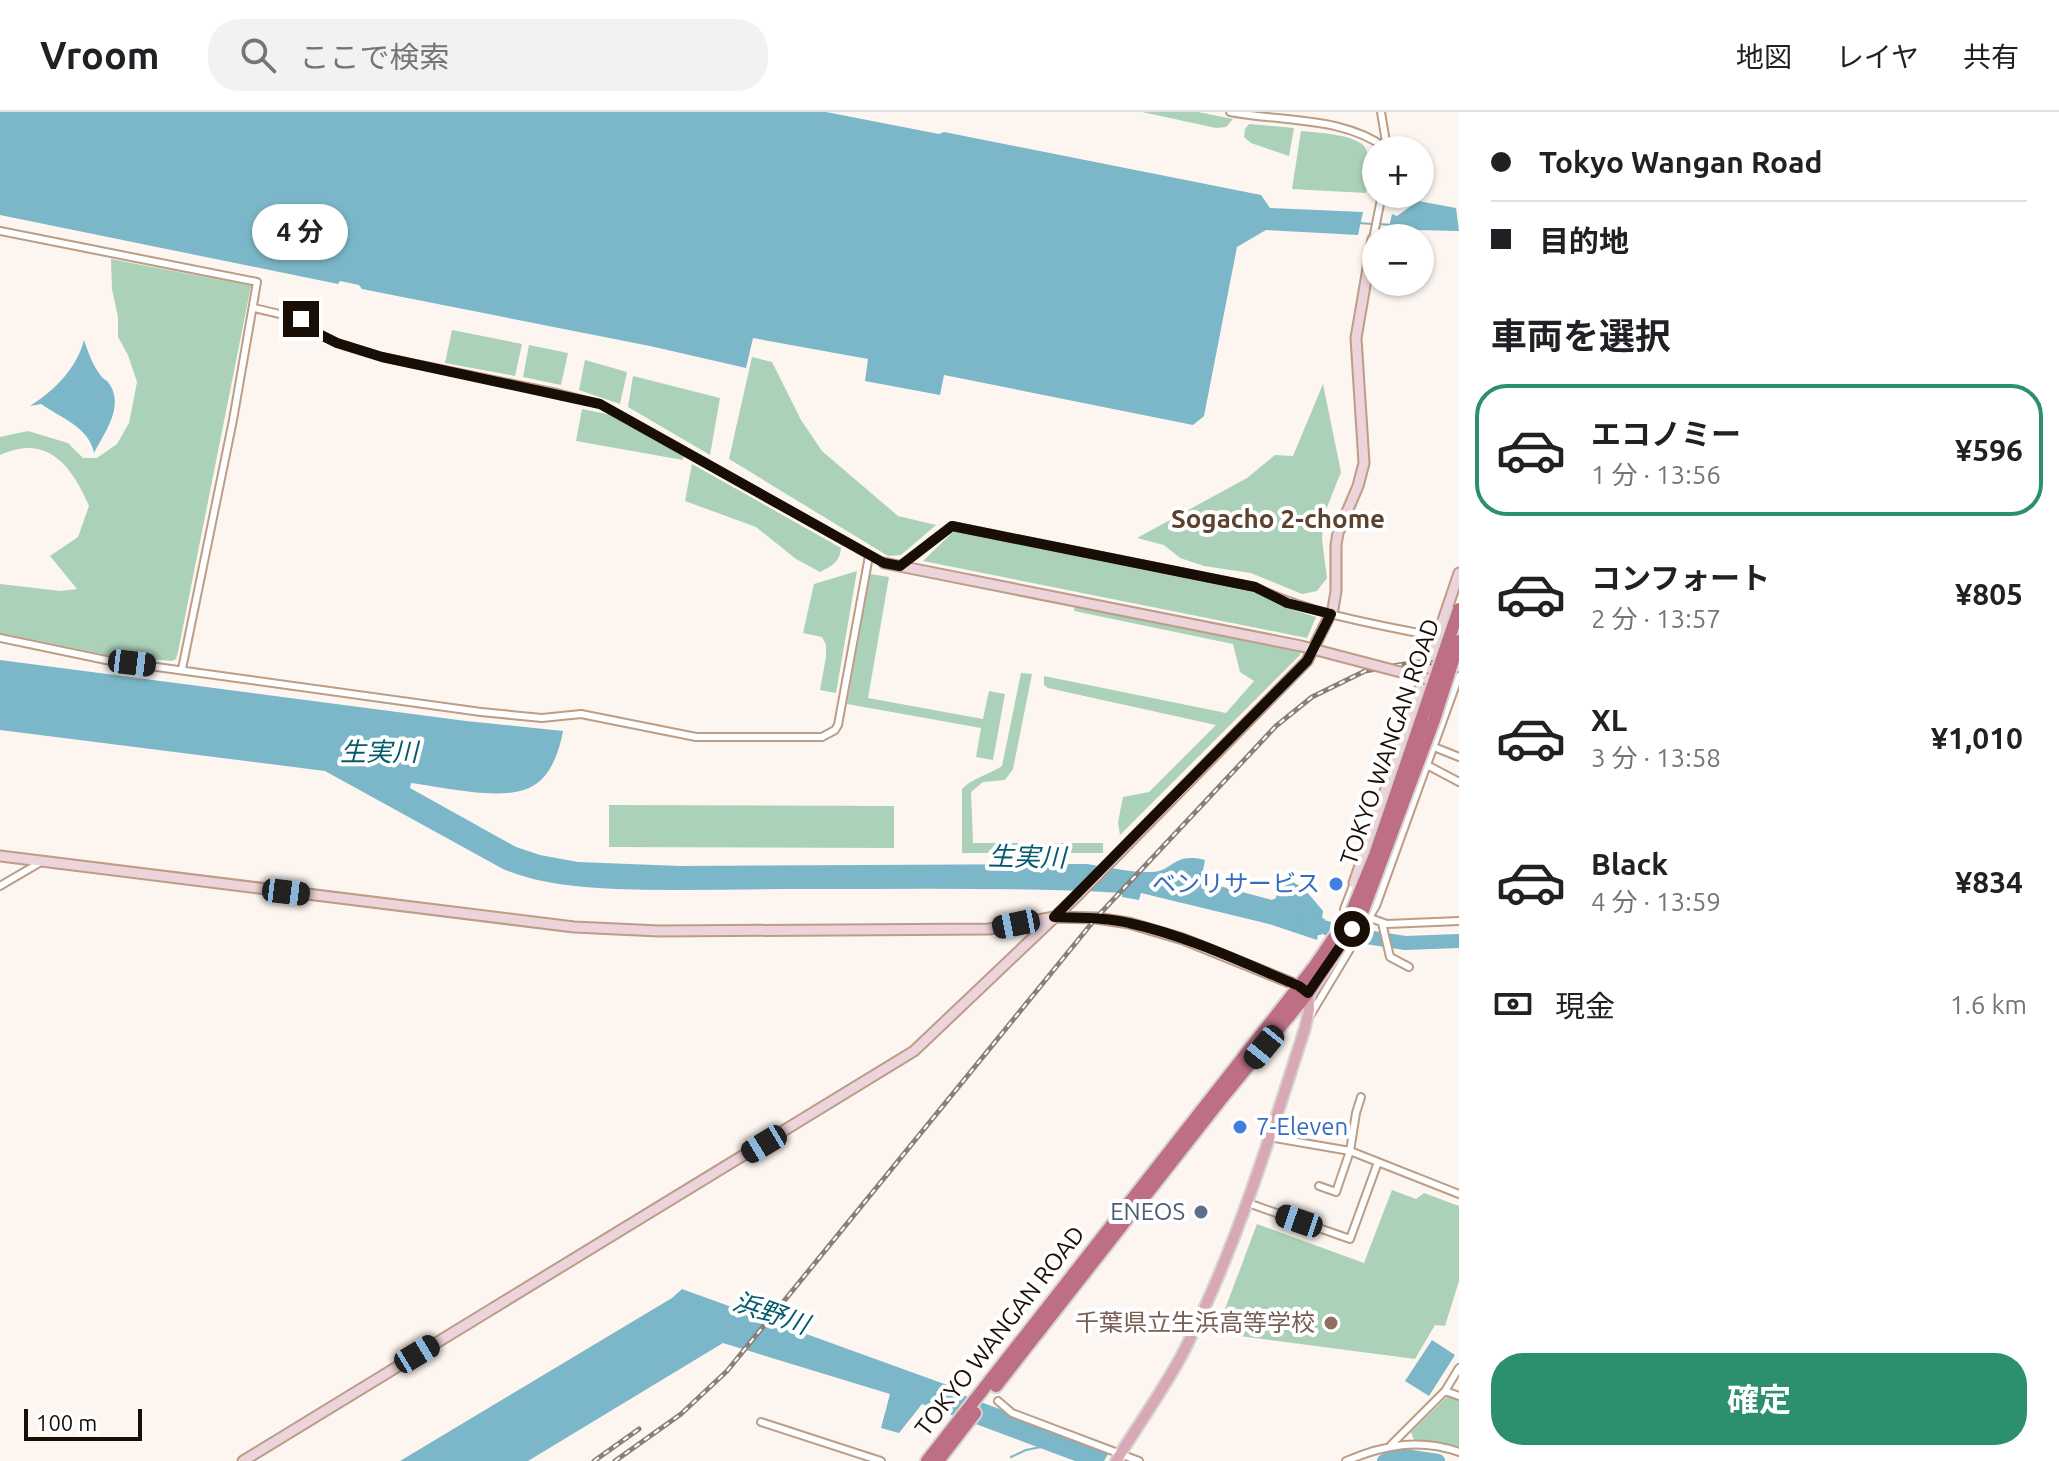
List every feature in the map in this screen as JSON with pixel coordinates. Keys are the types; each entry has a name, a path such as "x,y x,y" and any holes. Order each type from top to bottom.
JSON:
{"highway":[{"name":"TOKYO WANGAN ROAD","path":"938,1461 980,1399 1304,990 1336,954 1369,900 1441,682 1459,609"},
{"name":"TOKYO WANGAN ROAD","path":"1336,954 1344,924 1375,855 1459,641"},
{"name":"TOKYO WANGAN ROAD","path":"927,1461 962,1423"}],"main road":[{"path":"1118,1457 1184,1350 1223,1267 1248,1203 1305,1028 1304,990"}],"street":[{"path":"1230,112 1350,130 1366,136"},
{"path":"1381,112 1385,136"},
{"path":"0,231 257,282 182,669"},
{"path":"243,1461 914,1051 1076,897 1307,661 1331,614 1336,591 1338,533 1364,463 1356,338 1363,296"},
{"path":"254,308 301,319 315,332 337,343 382,357 600,404 884,563 1301,646 1441,682"},
{"path":"900,566 952,526 1255,587 1287,603 1438,637"},
{"path":"0,638 106,660 481,712 542,718 581,714 696,737 822,737 829,735 838,725 869,556"},
{"path":"1344,924 1344,909 1459,573"},
{"path":"1305,1028 1336,954 1368,921 1459,676"},
{"path":"1447,712 1459,714"},
{"path":"1434,747 1459,757"},
{"path":"1427,765 1459,782"},
{"path":"0,856 588,928 659,931 974,929 1054,917 1096,918 1129,923 1183,939 1304,990"},
{"path":"0,886 41,862"},
{"path":"1368,921 1459,921"},
{"path":"1382,923 1390,957 1409,967"},
{"path":"1319,1186 1336,1192 1350,1151 1361,1097"},
{"path":"1269,1137 1350,1151 1459,1194"},
{"path":"1248,1203 1350,1239 1378,1162"},
{"path":"1391,1445 1445,1391 1459,1368"},
{"path":"1445,1391 1459,1396"},
{"path":"998,1401 1012,1413 1118,1457 1139,1461"},
{"path":"761,1422 881,1461"},
{"path":"1346,1461 1391,1445 1420,1443 1459,1452"}],"green space":[{"path":"1142,112 1198,112 1233,119 1226,127 1216,128"},
{"path":"1249,124 1294,128 1289,156 1251,143 1244,137"},
{"path":"1301,131 1337,135 1362,144 1362,193 1292,189"},
{"path":"111,259 251,286 178,652 172,661 107,655 0,633 0,584 61,591 77,589 50,556 78,537 89,506 75,478 56,457 31,448 0,455 0,437 28,431 68,443 83,458 97,458 117,444 129,423 137,382 118,337"},
{"path":"452,330 522,344 515,376 445,363"},
{"path":"529,345 568,353 561,385 523,377"},
{"path":"752,357 772,362 801,420 822,451 898,516 936,525 901,555 888,556 729,459"},
{"path":"585,360 627,372 620,404 579,390"},
{"path":"633,376 720,398 710,455 628,407"},
{"path":"1323,384 1341,472 1324,515 1322,539 1327,578 1317,591 1302,594 1251,573 1204,566 1180,558 1164,545 1137,538 1247,478 1275,455 1293,456"},
{"path":"582,409 616,416 684,453 683,460 576,441"},
{"path":"692,464 841,548 837,560 820,572 796,559 756,527 685,501"},
{"path":"954,531 1258,593 1281,606 1316,617 1307,638 923,561"},
{"path":"857,571 836,693 820,690 826,645 822,637 803,633 814,584"},
{"path":"870,574 889,577 868,698 983,719 989,691 1005,694 993,760 976,757 981,728 847,704"},
{"path":"1075,604 1300,649 1300,655 1120,835 1118,822 1123,797 1149,792 1216,725 1048,688 1044,685 1044,676 1226,713 1254,681 1240,672 1233,644 1074,611"},
{"path":"1021,673 1032,674 1013,769 1005,780 983,782 971,792 973,843 1103,843 1103,853 962,853 962,789 1002,766"},
{"path":"609,805 894,806 894,848 609,847"},
{"path":"1392,1190 1416,1199 1424,1193 1459,1206 1459,1281 1445,1326 1435,1325 1415,1359 1216,1333 1257,1224 1364,1263"},
{"path":"1448,1396 1459,1399 1459,1448 1414,1440 1411,1432"}],"water":[{"path":"0,112 826,112 939,134 944,132 1261,195 1270,208 1363,212 1358,235 1266,230 1237,247 1204,416 1193,425 944,375 940,395 865,381 868,359 753,338 746,368 362,289 359,285 340,281 338,284 0,215"},
{"path":"1434,204 1456,208 1459,231 1434,230 1434,224 1390,224 1392,214 1397,216 1408,208 1434,208"},
{"path":"84,340 96,368 114,393 115,402 111,420 94,453 86,436 73,424 41,404 30,406 63,378 76,360"},
{"name":"生実川","path":"0,660 563,731 548,771 529,788 503,793 471,792 411,783 410,788 516,847 540,855 578,862 680,866 1087,864 1144,872 1159,871 1179,860 1194,858 1205,860 1201,881 1272,900 1276,898 1280,877 1287,880 1309,895 1323,911 1322,918 1325,919 1317,940 1269,924 1141,893 1139,900 1122,897 1122,893 1082,891 639,890 544,881 503,869 325,771 0,730"},
{"path":"682,1289 961,1390 965,1396 1110,1451 1104,1461 1075,1461 922,1404 899,1433 881,1428 890,1394 723,1343 528,1461 400,1461 672,1298"},
{"path":"1432,1340 1455,1355 1429,1396 1405,1381"}],"waterway":[{"path":"1359,223 1372,224"},
{"name":"生実川","path":"1306,922 1347,934 1405,943 1459,941"},
{"path":"1011,1457 1041,1447"},
{"name":"浜野川","path":"1384,1461 1399,1455 1438,1461"}],"railway":[{"path":"615,1461 681,1414 727,1371 1096,918 1276,726 1312,697 1365,671 1416,662 1459,664"},
{"path":"594,1461 639,1429"}],"place":[{"name":"ベンリサービス","path":"1336,884"},
{"name":"7-Eleven","path":"1240,1127"},
{"name":"ENEOS","path":"1201,1212"},
{"name":"千葉県立生浜高等学校","path":"1331,1323"}],"district":[{"name":"Sogacho 2-chome","path":"1278,519"}],"route":[{"path":"301,319 315,332 337,343 382,357 600,404 884,563 900,566 952,526 1255,587 1287,603 1331,614 1307,661 1054,917 1129,923 1183,939 1299,986 1308,993 1352,929"}]}
